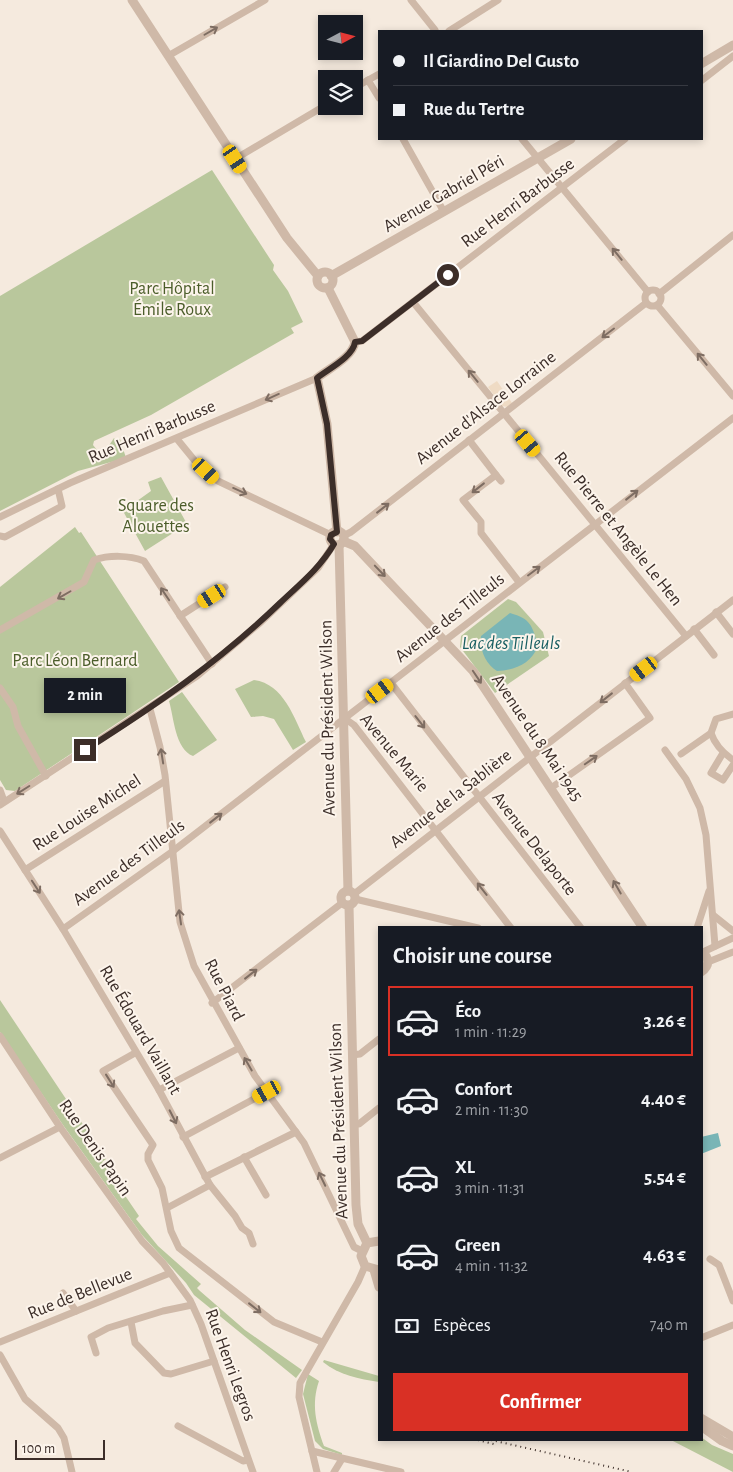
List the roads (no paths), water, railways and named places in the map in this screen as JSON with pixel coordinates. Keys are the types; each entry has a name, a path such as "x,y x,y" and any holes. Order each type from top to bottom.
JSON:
{"street":[{"path":"132,0 287,238 318,276 318,285 328,288 355,342 346,355 317,378"},
{"path":"168,56 265,0"},
{"path":"411,0 433,30"},
{"path":"450,30 498,0"},
{"path":"703,63 733,45"},
{"path":"718,55 733,52"},
{"path":"703,79 733,56"},
{"path":"363,83 378,75"},
{"path":"368,80 378,96"},
{"path":"235,159 318,110"},
{"path":"404,140 444,212"},
{"path":"523,140 648,292"},
{"name":"Avenue Gabriel Péri","path":"331,276 570,140"},
{"name":"Rue Henri Barbusse","path":"355,342 362,341 624,140"},
{"path":"659,294 733,235"},
{"path":"318,276 324,272 331,276 332,283 328,288"},
{"path":"648,292 652,290 659,294"},
{"path":"648,292 645,298 646,303 652,306 657,305"},
{"path":"657,305 660,298 659,294"},
{"name":"Rue Pierre et Angèle Le Hen","path":"413,302 594,526 686,636"},
{"name":"Avenue d'Alsace Lorraine","path":"338,539 351,532 646,303"},
{"path":"657,305 733,396"},
{"name":"Rue Henri Barbusse","path":"0,518 58,489 317,378"},
{"name":"Avenue du Président Wilson","path":"317,378 327,424 338,539 350,898 356,1205 358,1224 364,1247 362,1261 365,1266"},
{"name":"Avenue des Tilleuls","path":"63,929 173,851 733,418"},
{"path":"0,790 2,803 150,709 212,664 261,622 318,568 338,539 218,481 195,461 177,438"},
{"path":"469,440 501,481"},
{"path":"464,500 496,474"},
{"path":"3,536 62,506 58,489"},
{"path":"458,494 481,522 481,533 519,582"},
{"name":"Avenue du 8 Mai 1945","path":"338,539 355,546 446,640 473,671 643,926"},
{"path":"0,630 84,582 94,560 107,556 144,561 212,664"},
{"path":"180,616 226,587"},
{"name":"Avenue de la Sablière","path":"212,1003 733,600"},
{"path":"716,612 733,634"},
{"path":"694,629 714,655"},
{"name":"Avenue Delaporte","path":"391,683 579,926"},
{"path":"551,788 650,718 625,683"},
{"path":"0,688 13,707 18,726 46,776"},
{"name":"Rue Piard","path":"150,709 160,747 165,781 180,922 194,966 212,1003 239,1048 267,1092 304,1143 354,1247 364,1247"},
{"path":"680,754 711,732 716,719 733,714"},
{"name":"Avenue Marie","path":"344,718 354,724 509,926"},
{"path":"711,732 713,740 733,760"},
{"path":"665,750 686,779 700,808 706,835 715,946"},
{"path":"724,753 711,773 723,780 733,765"},
{"name":"Rue Louise Michel","path":"25,870 165,781"},
{"name":"Rue Édouard Vaillant","path":"0,831 63,929 135,1053 159,1090 205,1177 242,1228 249,1233 253,1244"},
{"path":"698,926 710,888"},
{"path":"350,898 469,926"},
{"path":"713,915 733,931"},
{"path":"703,952 733,938"},
{"path":"708,962 733,952"},
{"path":"703,954 708,962 706,969 703,971"},
{"name":"Rue Denis Papin","path":"0,1036 60,1127 142,1241 170,1273"},
{"path":"352,1055 360,1054 378,1040"},
{"path":"159,1090 239,1048"},
{"path":"135,1053 104,1071 153,1145 148,1154 148,1160 162,1188 171,1231 179,1248 274,1322 322,1342"},
{"path":"183,1137 267,1092"},
{"path":"354,1124 359,1124 378,1109"},
{"path":"0,1158 60,1127"},
{"path":"205,1177 296,1132"},
{"path":"244,1158 266,1195"},
{"path":"167,1208 210,1185"},
{"path":"364,1247 378,1240"},
{"path":"710,1259 719,1265 733,1301"},
{"path":"317,1472 298,1390 304,1372 358,1282 365,1266 377,1270"},
{"name":"Rue Henri Legros","path":"170,1273 192,1305 214,1360 253,1472"},
{"name":"Rue de Bellevue","path":"0,1342 170,1273"},
{"path":"63,1293 76,1311"},
{"path":"96,1353 91,1337 108,1328 163,1311 192,1305"},
{"path":"131,1322 135,1343 164,1372 171,1374 214,1360"},
{"path":"703,1337 733,1325"},
{"path":"0,1356 25,1399 58,1428 64,1438 72,1472"},
{"path":"703,1419 733,1437"},
{"path":"178,1426 243,1461 248,1460"},
{"path":"703,1427 722,1441 733,1446"},
{"path":"312,1451 373,1469 401,1472"},
{"path":"334,1472 342,1459"}],"water":[{"name":"Lac des Tilleuls","path":"510,613 530,624 538,646 527,662 510,669 497,671 484,656 481,636"},
{"path":"718,1133 721,1146 703,1153 703,1137"}],"railway":[{"path":"482,1441 497,1445"},
{"path":"495,1441 632,1472"}],"park label":[{"name":"Parc Hôpital Émile Roux","path":"172,299"},
{"name":"Square des Alouettes","path":"156,516"},
{"name":"Parc Léon Bernard","path":"75,661"}]}
